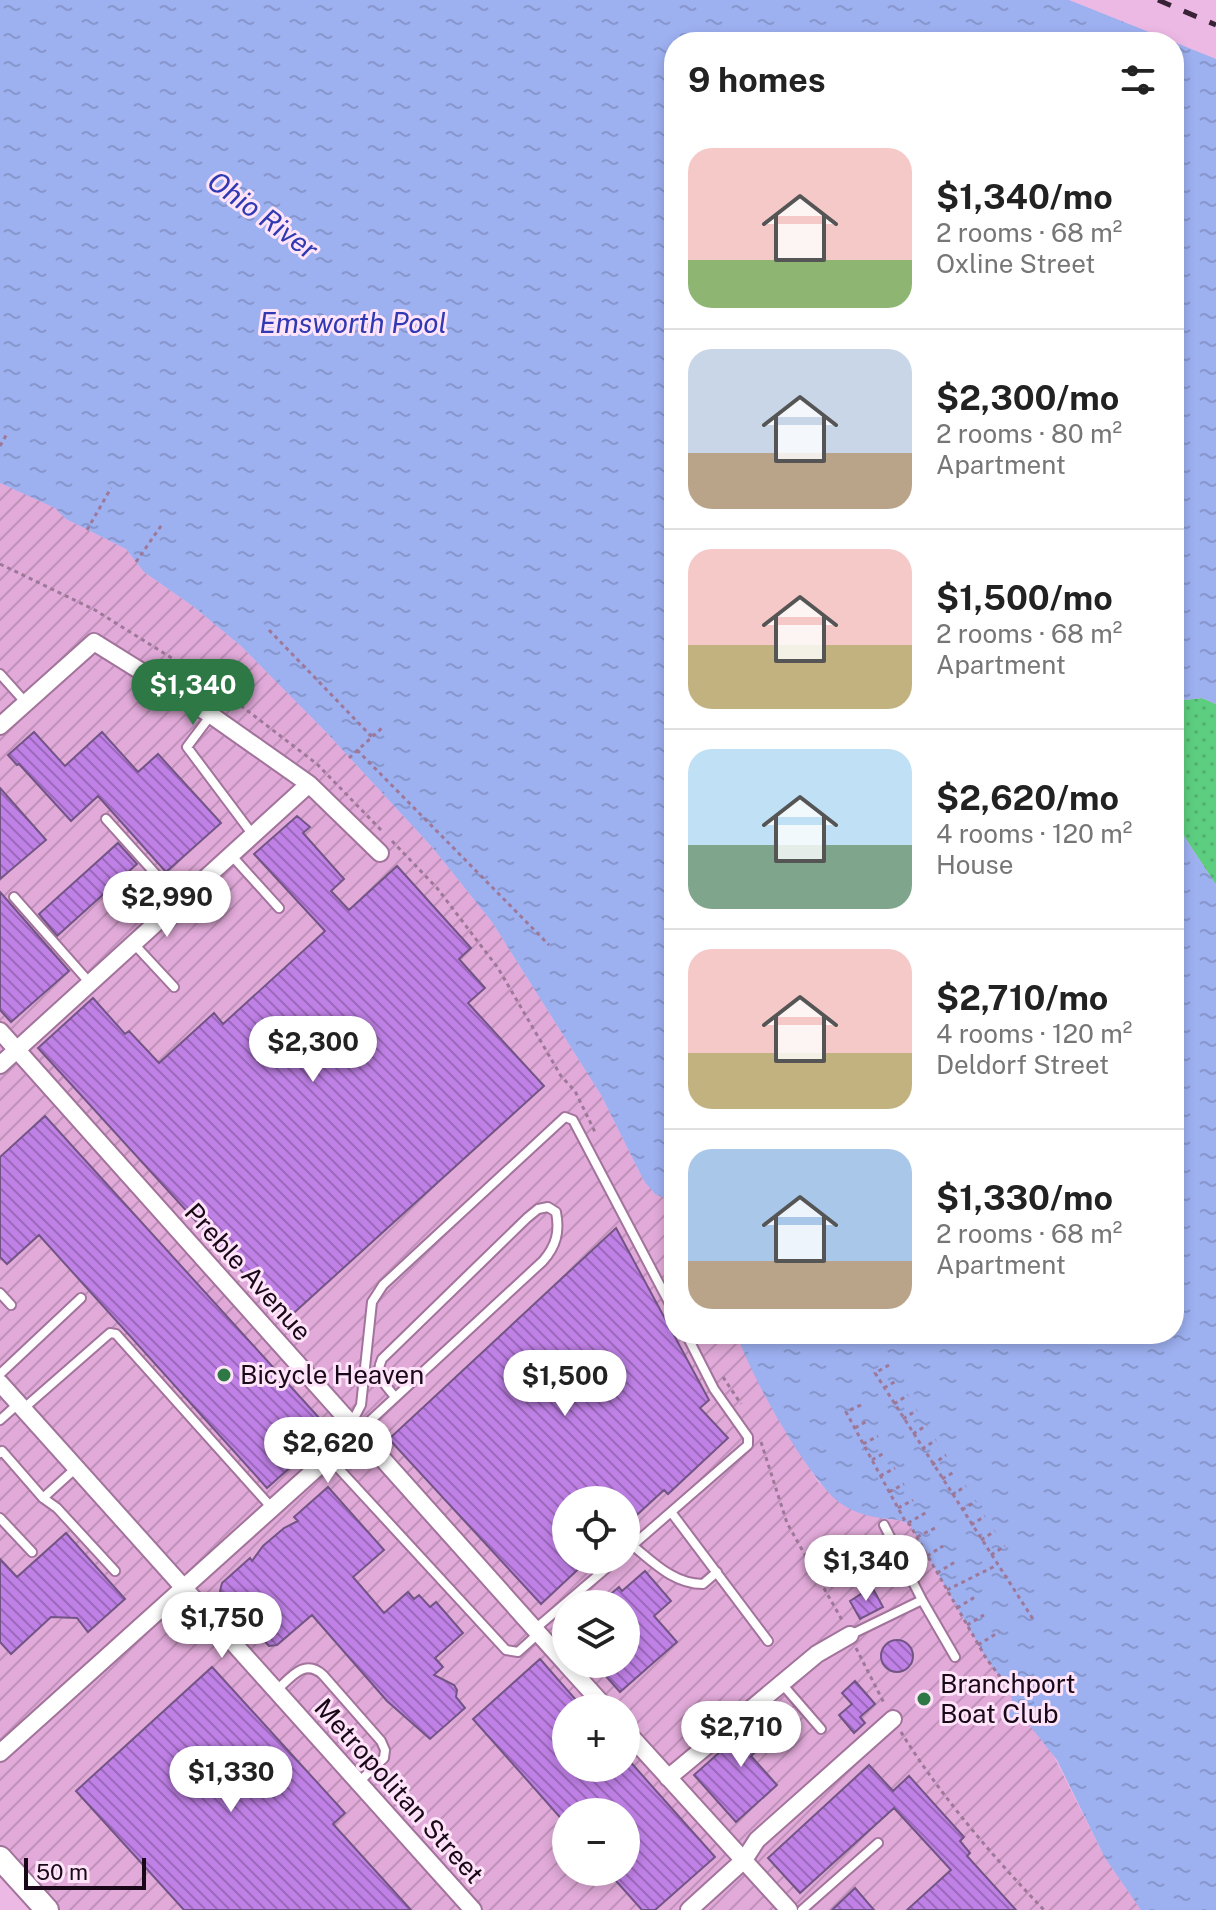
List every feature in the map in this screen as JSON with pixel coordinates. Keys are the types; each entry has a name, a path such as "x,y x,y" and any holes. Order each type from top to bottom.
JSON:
{"main road":[{"path":"0,1858 47,1910"}],"street":[{"path":"0,726 94,642 211,715 309,784 380,853"},
{"path":"0,1065 309,784"},
{"name":"Preble Avenue","path":"0,1031 552,1649"},
{"name":"Metropolitan Street","path":"0,1383 473,1910"},
{"path":"0,1753 329,1458 355,1428"},
{"path":"663,1772 782,1684 817,1654 850,1635"},
{"name":"Preble Avenue","path":"579,1678 593,1694"},
{"path":"689,1910 744,1860 757,1840 893,1719"},
{"path":"640,1747 789,1910"}],"lane":[{"path":"1,678 26,703"},
{"path":"211,715 187,747 238,819 253,835"},
{"path":"106,819 180,901"},
{"path":"231,855 279,908"},
{"path":"14,897 89,982"},
{"path":"133,943 174,987"},
{"path":"355,1428 361,1405 372,1302 383,1285 565,1117 573,1120 664,1293"},
{"path":"355,1428 395,1397 543,1261 557,1239 556,1212 548,1207 538,1209 527,1218 382,1359 378,1367 379,1377 395,1397"},
{"path":"0,1293 11,1305"},
{"path":"0,1374 81,1298"},
{"path":"0,1420 110,1333 116,1334 272,1508"},
{"path":"640,1539 748,1445 748,1437 714,1389 691,1344"},
{"path":"0,1453 2,1451 115,1571"},
{"path":"329,1458 506,1650 518,1652 601,1574"},
{"path":"43,1498 76,1468"},
{"path":"671,1512 768,1641"},
{"path":"0,1518 32,1552"},
{"path":"884,1525 955,1657"},
{"path":"640,1555 687,1584 703,1584 717,1572"},
{"path":"850,1635 922,1600"},
{"path":"276,1690 307,1666 316,1668 323,1675 381,1741 385,1750 384,1758 359,1782"},
{"path":"782,1684 821,1729"},
{"path":"802,1910 878,1843"}],"path":[{"path":"0,446 8,432"},
{"path":"87,530 111,488"},
{"path":"136,562 163,523"},
{"path":"0,564 95,610 210,682 317,764 437,888 498,968 561,1076 575,1091 595,1132"},
{"path":"269,630 372,737"},
{"path":"349,758 383,727"},
{"path":"357,750 549,945"},
{"path":"889,1365 875,1373 1033,1619"},
{"path":"884,1388 898,1380"},
{"path":"894,1404 908,1395"},
{"path":"861,1405 846,1412 898,1508 978,1645 1001,1678"},
{"path":"903,1419 917,1410"},
{"path":"855,1428 869,1420"},
{"path":"913,1434 927,1425"},
{"path":"863,1444 878,1436"},
{"path":"922,1449 936,1440"},
{"path":"872,1460 886,1452"},
{"path":"932,1465 946,1455"},
{"path":"880,1476 895,1468"},
{"path":"942,1479 956,1471"},
{"path":"889,1492 904,1484"},
{"path":"952,1495 966,1486"},
{"path":"898,1508 913,1500"},
{"path":"962,1510 976,1501"},
{"path":"908,1523 927,1512"},
{"path":"971,1525 985,1516"},
{"path":"917,1537 935,1528"},
{"path":"981,1540 995,1531"},
{"path":"927,1556 943,1546"},
{"path":"991,1555 1005,1546"},
{"path":"937,1573 955,1562"},
{"path":"947,1590 997,1565"},
{"path":"957,1608 975,1597"},
{"path":"967,1625 984,1615"},
{"path":"978,1645 999,1632"}],"shaded area":[{"path":"0,483 56,508 66,519 126,549 144,572 194,607 241,646 432,847 492,922 601,1095 644,1181 664,1195 664,1344 741,1344 781,1423 818,1482 839,1502 855,1511 905,1521 910,1525 986,1658 1008,1689 1012,1710 1007,1713 1011,1719 1027,1722 1051,1751 1105,1858 1141,1910 47,1910 0,1858"}],"green space":[{"path":"1202,698 1216,704 1216,885 1184,836 1184,700"}],"water":[{"name":"Emsworth Pool","path":"0,0 1069,0 1149,32 664,32 664,1198 655,1194 644,1181 601,1095 492,922 432,847 326,732 241,646 194,607 144,572 126,549 66,519 55,508 0,483"},
{"path":"1184,46 1216,59 1216,704 1202,698 1184,700"},
{"path":"1184,836 1216,885 1216,1910 1141,1910 1105,1858 1057,1760 1027,1722 1010,1719 1007,1713 1012,1710 1012,1699 1008,1689 986,1658 910,1525 854,1511 827,1490 781,1424 741,1344 1184,1344"}],"building":[{"path":"34,732 65,766 102,732 138,772 158,754 221,823 166,872 98,796 71,821 17,765 8,755"},
{"path":"0,788 46,840 0,879"},
{"path":"297,816 310,827 303,833 344,879 331,891 349,910 397,866 471,948 459,959 485,988 468,1003 544,1086 286,1320 38,1048 93,998 125,1034 129,1031 159,1063 214,1013 223,1024 325,931 254,854"},
{"path":"118,843 137,864 57,936 39,914"},
{"path":"0,892 69,971 11,1022 0,1010"},
{"path":"45,1116 331,1431 267,1488 39,1235 7,1264 0,1257 0,1157"},
{"path":"616,1228 664,1317 664,1344 679,1344 709,1400 700,1408 728,1438 668,1494 664,1490 640,1512 640,1486 552,1486 552,1574 573,1574 552,1590 541,1604 389,1439"},
{"path":"328,1487 384,1550 353,1577 384,1613 408,1592 414,1599 419,1595 430,1607 436,1602 463,1633 435,1658 443,1667 434,1675 454,1685 456,1697 465,1708 430,1739 387,1701 312,1615 277,1645 269,1646 220,1591 222,1583 250,1558 252,1561 263,1546 284,1528 298,1521 294,1517"},
{"path":"66,1533 125,1599 88,1632 77,1618 51,1617 11,1654 0,1642 0,1559 17,1577"},
{"path":"645,1571 671,1601 654,1616 677,1642 640,1674 640,1590 623,1590"},
{"path":"872,1587 883,1607 860,1619 850,1601"},
{"path":"897,1640 909,1644 913,1656 909,1668 897,1672 885,1668 881,1656 885,1644"},
{"path":"540,1659 552,1673 552,1678 557,1678 571,1694 552,1694 552,1782 640,1782 640,1773 715,1857 655,1910 642,1910 621,1886 640,1886 640,1798 552,1798 552,1808 473,1719"},
{"path":"212,1667 345,1813 333,1824 411,1910 184,1910 76,1791"},
{"path":"608,1678 636,1678 620,1692"},
{"path":"855,1681 875,1704 860,1717 865,1723 854,1733 839,1715 852,1704 842,1693"},
{"path":"767,1710 783,1727 751,1756 777,1785 736,1822 694,1775"},
{"path":"869,1765 893,1791 909,1776 964,1837 960,1841 970,1853 967,1856 1016,1910 907,1910 951,1870 894,1808 800,1893 768,1858"},
{"path":"855,1888 874,1910 832,1910"}],"railway":[{"path":"1158,0 1216,25"}],"place":[{"name":"Bicycle Heaven","path":"224,1375"},
{"name":"Branchport Boat Club","path":"924,1699"}],"water label":[{"name":"Ohio River","path":"263,215"}]}
